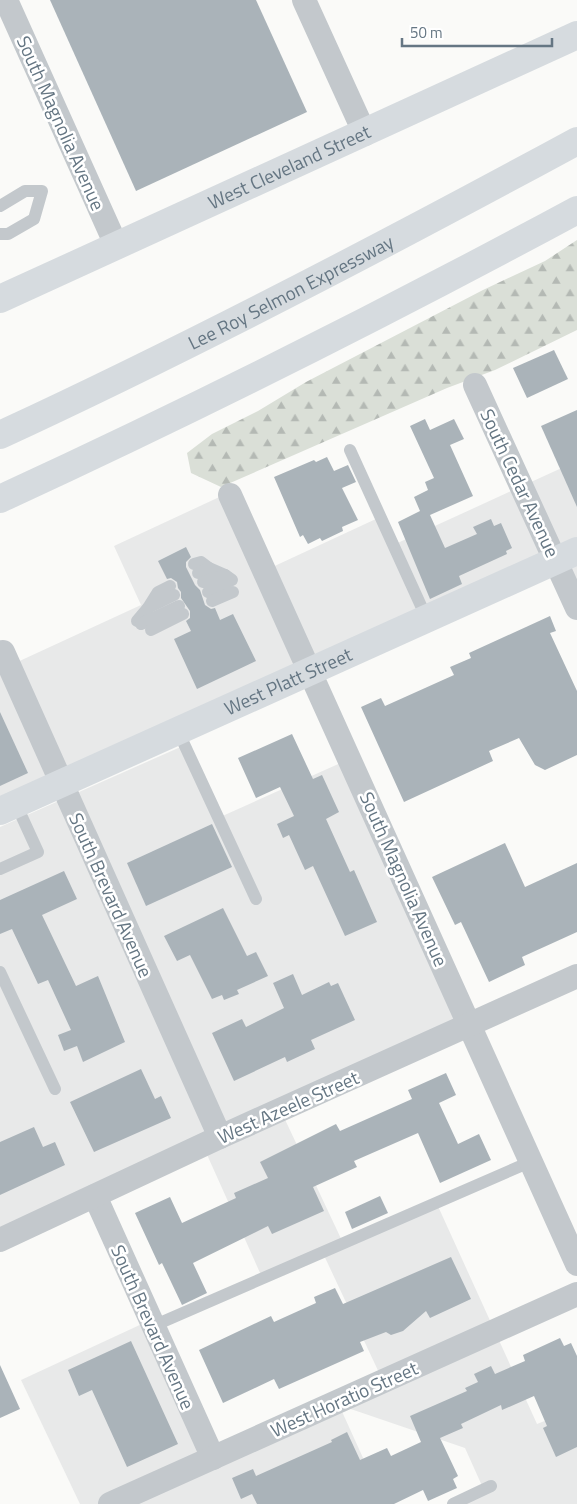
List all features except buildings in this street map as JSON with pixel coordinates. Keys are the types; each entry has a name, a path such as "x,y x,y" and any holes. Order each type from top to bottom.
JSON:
{"main road":[{"name":"West Cleveland Street","path":"0,299 577,36"},
{"name":"Lee Roy Selmon Expressway","path":"0,435 177,349 380,246 577,140"},
{"path":"0,499 218,395 410,298 577,210"},
{"name":"West Platt Street","path":"8,808 566,556"}],"street":[{"name":"South Magnolia Avenue","path":"6,0 116,246"},
{"path":"304,0 365,134"},
{"name":"South Cedar Avenue","path":"475,385 566,556 577,608"},
{"name":"South Magnolia Avenue","path":"230,495 577,1264"},
{"name":"South Brevard Avenue","path":"3,652 220,1137"},
{"name":"West Azeele Street","path":"0,1240 220,1137 577,976"},
{"name":"South Brevard Avenue","path":"94,1196 212,1458"},
{"name":"West Horatio Street","path":"110,1504 577,1294"}],"lane":[{"path":"0,206 25,191 42,191 34,220 8,234 0,234"},
{"path":"350,450 428,619"},
{"path":"230,582 204,580 230,582"},
{"path":"158,592 174,596 143,625 148,608 158,592"},
{"path":"148,608 174,596"},
{"path":"178,731 256,900"},
{"path":"0,869 38,852 8,808"},
{"path":"0,972 55,1088"},
{"path":"153,1326 530,1162"},
{"path":"453,1504 492,1486"}],"shaded area":[{"path":"577,461 577,604 560,567 314,676 266,570 378,518 391,546"},
{"path":"228,493 312,678 0,821 0,670 141,605 114,546"},
{"path":"185,745 218,818 345,761 463,1022 0,1235 0,827"},
{"path":"281,1111 344,1245 437,1204 537,1424 577,1408 577,1504 447,1504 483,1488 465,1448 339,1405 384,1504 118,1504 382,1379 321,1249 261,1275 204,1148"},
{"path":"144,1323 203,1457 99,1504 80,1504 21,1380"}],"green space":[{"path":"577,240 577,330 495,370 447,388 221,487 191,473 187,453 212,434 258,411 306,382 483,290 545,261"}]}
